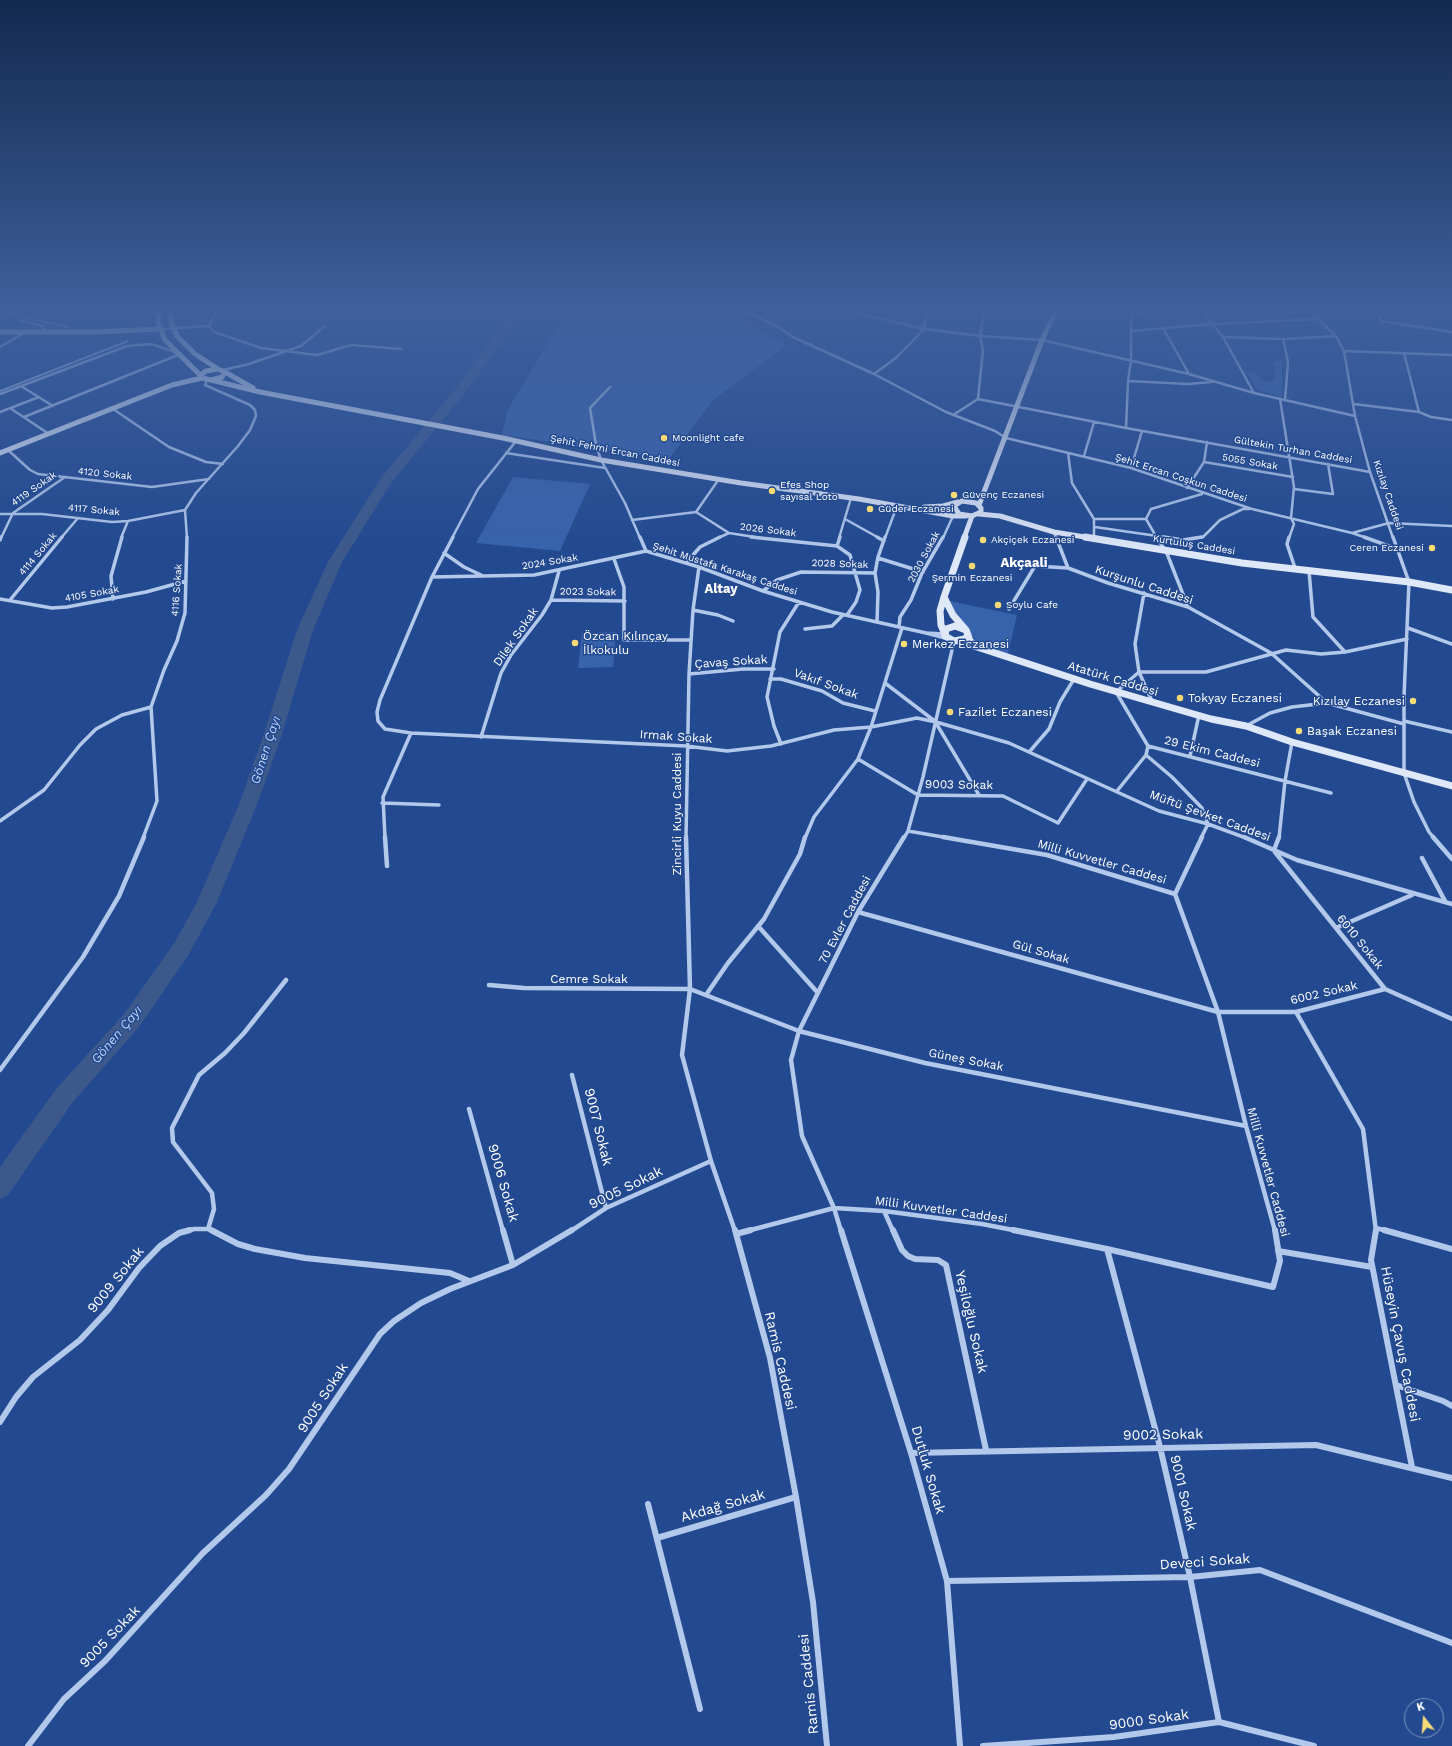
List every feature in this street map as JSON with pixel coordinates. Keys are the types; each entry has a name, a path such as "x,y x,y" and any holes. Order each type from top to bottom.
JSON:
{"main road":[{"path":"0,454 159,390"},
{"name":"Şehit Fehmi Ercan Caddesi","path":"254,390 503,438 601,460 851,498 953,516 969,516 979,514"},
{"path":"979,505 1006,438 1023,390"},
{"path":"967,501 986,489"},
{"path":"967,501 979,505 982,510 979,514"},
{"name":"Şehit Fehmi Ercan Caddesi","path":"897,506 937,506 967,501"},
{"path":"959,502 954,506 954,509 959,514 969,516 940,611 941,625 944,633 955,641 965,639 967,632"},
{"name":"Kurtuluş Caddesi","path":"979,514 1000,516 1054,532 1166,551 1409,582 1452,590"},
{"path":"944,597 953,615 967,632 970,641 977,647"},
{"path":"944,633 946,629 952,626 959,626 967,632"},
{"name":"Atatürk Caddesi","path":"955,641 1116,692 1199,715 1246,726 1292,742 1452,786"}],"street":[{"path":"28,390 53,406"},
{"path":"24,417 90,390"},
{"path":"185,510 189,501 223,464 250,430 256,416 255,410 250,405 217,390"},
{"name":"Şehit Mustafa Karakaş Caddesi","path":"607,390 590,408 596,445 601,460 625,503 646,552 699,567 763,591 842,615 926,633"},
{"name":"Şehit Ercan Coşkun Caddesi","path":"906,390 953,415 995,431 1006,438 1131,468 1202,494 1252,509 1352,533 1397,549"},
{"path":"953,415 978,398 979,390"},
{"path":"1126,428 1128,390"},
{"path":"1245,390 1354,416"},
{"path":"1285,400 1286,390"},
{"name":"Kızılay Caddesi","path":"1351,390 1354,416 1370,472 1409,582 1404,723 1404,773 1414,802 1429,832 1452,859"},
{"path":"1414,390 1419,412"},
{"path":"0,412 39,397"},
{"name":"Gültekin Turhan Caddesi","path":"978,398 1094,422 1370,472"},
{"path":"1280,399 1293,477 1294,489 1291,518 1294,524 1287,544 1295,568"},
{"path":"1354,404 1419,412 1431,417 1452,420"},
{"path":"10,408 49,434"},
{"path":"113,409 170,447 206,462 223,464"},
{"path":"1084,456 1094,422"},
{"path":"1131,468 1142,431"},
{"name":"Irmak Sokak","path":"516,441 478,489 432,577 380,700 377,712 378,721 385,729 410,733 686,746 727,751 781,744 834,730 872,728 917,718 936,722"},
{"path":"1188,488 1204,462 1208,442"},
{"name":"4120 Sokak","path":"8,450 30,470 38,474 152,487 209,479"},
{"path":"506,453 605,468"},
{"path":"1068,453 1072,483 1094,519 1094,539"},
{"name":"5055 Sokak","path":"1204,462 1293,477"},
{"path":"1294,489 1333,494 1328,464"},
{"name":"4119 Sokak","path":"13,513 65,477"},
{"path":"632,520 696,512 719,479"},
{"path":"1146,519 1151,509 1202,494"},
{"path":"847,615 856,602 860,590 850,555 836,546 851,498"},
{"path":"877,622 878,592 874,573 897,506"},
{"path":"1095,527 1183,540 1203,537 1220,520 1243,510 1252,509"},
{"name":"4117 Sokak","path":"0,514 13,513 112,522 128,521 185,510"},
{"name":"4116 Sokak","path":"151,707 164,670 177,641 185,613 188,533 185,510"},
{"name":"2026 Sokak","path":"696,512 729,533 749,537 836,546"},
{"path":"0,540 13,513"},
{"name":"2030 Sokak","path":"706,995 728,962 764,919 800,854 806,833 814,817 858,759 872,728 875,711 885,683 900,627 900,617 911,600 923,572 942,540 953,516"},
{"name":"4114 Sokak","path":"10,600 78,518"},
{"path":"845,519 884,541"},
{"path":"1094,519 1146,519"},
{"path":"1146,519 1155,537 1166,551 1188,607"},
{"path":"113,599 111,576 118,546 128,521"},
{"name":"Şehit Ercan Coşkun Caddesi","path":"1352,533 1389,523 1452,526"},
{"path":"1054,532 1068,568"},
{"path":"686,563 700,547 729,533"},
{"name":"2024 Sokak","path":"432,577 534,575 646,552"},
{"path":"444,553 464,567 483,576"},
{"path":"878,558 923,572"},
{"path":"614,559 624,587 624,640 691,640"},
{"name":"Kurşunlu Caddesi","path":"1009,609 1035,566 1068,568 1188,607 1271,653 1327,703"},
{"name":"Zincirli Kuyu Caddesi","path":"690,989 686,820 686,746 693,610 699,567"},
{"path":"1309,570 1313,617 1345,652"},
{"name":"Dilek Sokak","path":"482,737 501,673 511,655 552,600 559,571"},
{"name":"2028 Sokak","path":"763,591 777,580 801,572 874,573"},
{"name":"4105 Sokak","path":"0,599 52,608 67,607 146,592 186,581"},
{"path":"1144,593 1135,644 1139,672 1152,702"},
{"name":"2023 Sokak","path":"552,600 625,601"},
{"path":"781,744 774,726 767,697 780,632 799,602"},
{"path":"693,610 718,615 733,621"},
{"path":"805,628 832,626 842,615"},
{"path":"1408,628 1452,644"},
{"path":"926,633 944,633"},
{"path":"926,633 955,641"},
{"path":"1139,672 1206,672 1286,650 1321,654 1345,652 1407,640"},
{"name":"70 Evler Caddesi","path":"834,1208 802,1136 791,1060 799,1031 858,912 908,831 955,641"},
{"name":"Çavaş Sokak","path":"689,674 774,668"},
{"path":"1116,692 1134,678 1139,672"},
{"name":"Vakıf Sokak","path":"770,679 781,679 822,691 843,703 875,711"},
{"path":"1030,751 1049,729 1060,702 1074,679"},
{"name":"Müftü Şevket Caddesi","path":"885,683 936,722 1009,743 1030,751 1087,779 1117,791 1159,811 1208,824 1249,839 1297,860 1412,894 1445,901 1452,904"},
{"name":"29 Ekim Caddesi","path":"1116,692 1148,746 1331,793"},
{"path":"1246,726 1270,712 1292,707 1327,703 1404,723 1452,732"},
{"path":"0,821 44,790 80,745 96,729 122,715 151,707 157,800 138,853 118,896 83,957 0,1070"},
{"path":"1190,756 1199,715"},
{"path":"936,722 979,795"},
{"path":"387,866 382,803 383,797 410,733"},
{"path":"1274,850 1280,835 1285,781 1292,742"},
{"path":"1117,791 1146,755 1148,746"},
{"path":"1146,755 1172,777 1202,808 1208,824 1175,894"},
{"name":"9003 Sokak","path":"858,759 918,795 1003,796 1058,823 1087,779"},
{"path":"382,803 440,805"},
{"name":"Milli Kuvvetler Caddesi","path":"736,1234 834,1208 884,1211 982,1224 1106,1249 1273,1287 1280,1261 1273,1220 1246,1126 1218,1012 1175,894 1047,854 908,831"},
{"name":"6010 Sokak","path":"1274,850 1385,989 1452,1019"},
{"path":"1422,858 1445,901"},
{"path":"1336,928 1412,894"},
{"name":"Gül Sokak","path":"858,912 1218,1012"},
{"path":"758,926 818,992"},
{"path":"208,1229 214,1209 212,1194 173,1142 172,1128 199,1075 225,1053 244,1033 286,980"},
{"name":"Cemre Sokak","path":"489,985 524,988 690,989"},
{"name":"Güneş Sokak","path":"690,989 799,1031 925,1062 1246,1126"},
{"name":"Ramis Caddesi","path":"690,989 682,1055 711,1160 736,1234 770,1358 796,1497 813,1602 827,1746"},
{"name":"6002 Sokak","path":"1218,1012 1296,1012 1385,989"},
{"name":"Hüseyin Çavuş Caddesi","path":"1296,1012 1363,1129 1376,1228 1371,1260 1372,1267 1412,1467"},
{"name":"9007 Sokak","path":"572,1075 606,1208"},
{"name":"9006 Sokak","path":"469,1109 513,1264"},
{"name":"9005 Sokak","path":"28,1746 64,1699 106,1662 203,1553 266,1495 289,1469 380,1334 394,1321 421,1303 513,1264 560,1238 606,1208 711,1160"},
{"name":"Dutluk Sokak","path":"834,1208 911,1453 947,1580 960,1746"},
{"name":"Yeşiloğlu Sokak","path":"884,1211 902,1250 908,1256 916,1259 938,1260 946,1265 986,1450"},
{"path":"1376,1228 1452,1249"},
{"name":"9009 Sokak","path":"0,1422 16,1397 33,1377 94,1327 139,1268 160,1246 179,1233 194,1229 208,1229 217,1232 238,1244 256,1249 305,1258 450,1273 469,1282"},
{"name":"9001 Sokak","path":"1106,1249 1160,1447 1190,1576 1219,1722"},
{"path":"1278,1251 1372,1267"},
{"path":"1396,1385 1443,1401 1452,1406"},
{"name":"9002 Sokak","path":"911,1453 986,1450 1316,1445 1412,1467"},
{"path":"1412,1467 1452,1478"},
{"name":"Akdağ Sokak","path":"657,1538 796,1497"},
{"path":"648,1504 700,1709"},
{"name":"Deveci Sokak","path":"947,1580 1190,1576 1260,1570 1452,1643"},
{"name":"9000 Sokak","path":"983,1746 1114,1737 1219,1722 1314,1746"}],"shaded area":[{"path":"519,390 726,390 713,400 669,459 502,435 507,411"},
{"path":"1259,390 1282,390 1282,397"},
{"path":"513,477 590,484 560,551 476,543"},
{"path":"949,601 1017,615 1008,654 979,645 961,622"},
{"path":"616,632 613,667 578,668 582,633"}],"waterway":[{"name":"Gönen Çayı","path":"0,1187 64,1096 132,1020 182,948 206,904 247,807 271,740 305,630 335,562 360,520 386,481 461,390"}],"place":[{"name":"Moonlight cafe","path":"664,438"},
{"name":"Efes Shop sayısal Loto","path":"772,491"},
{"name":"Güvenç Eczanesi","path":"954,495"},
{"name":"Güder Eczanesi","path":"870,509"},
{"name":"Akçiçek Eczanesi","path":"983,540"},
{"name":"Ceren Eczanesi","path":"1432,548"},
{"name":"Şermin Eczanesi","path":"972,566"},
{"name":"Soylu Cafe","path":"998,605"},
{"name":"Özcan Kılınçay İlkokulu","path":"575,643"},
{"name":"Merkez Eczanesi","path":"904,644"},
{"name":"Tokyay Eczanesi","path":"1180,698"},
{"name":"Kızılay Eczanesi","path":"1413,701"},
{"name":"Fazilet Eczanesi","path":"950,712"},
{"name":"Başak Eczanesi","path":"1299,731"}],"district":[{"name":"Akçaali","path":"1024,563"},
{"name":"Altay","path":"721,589"}]}
